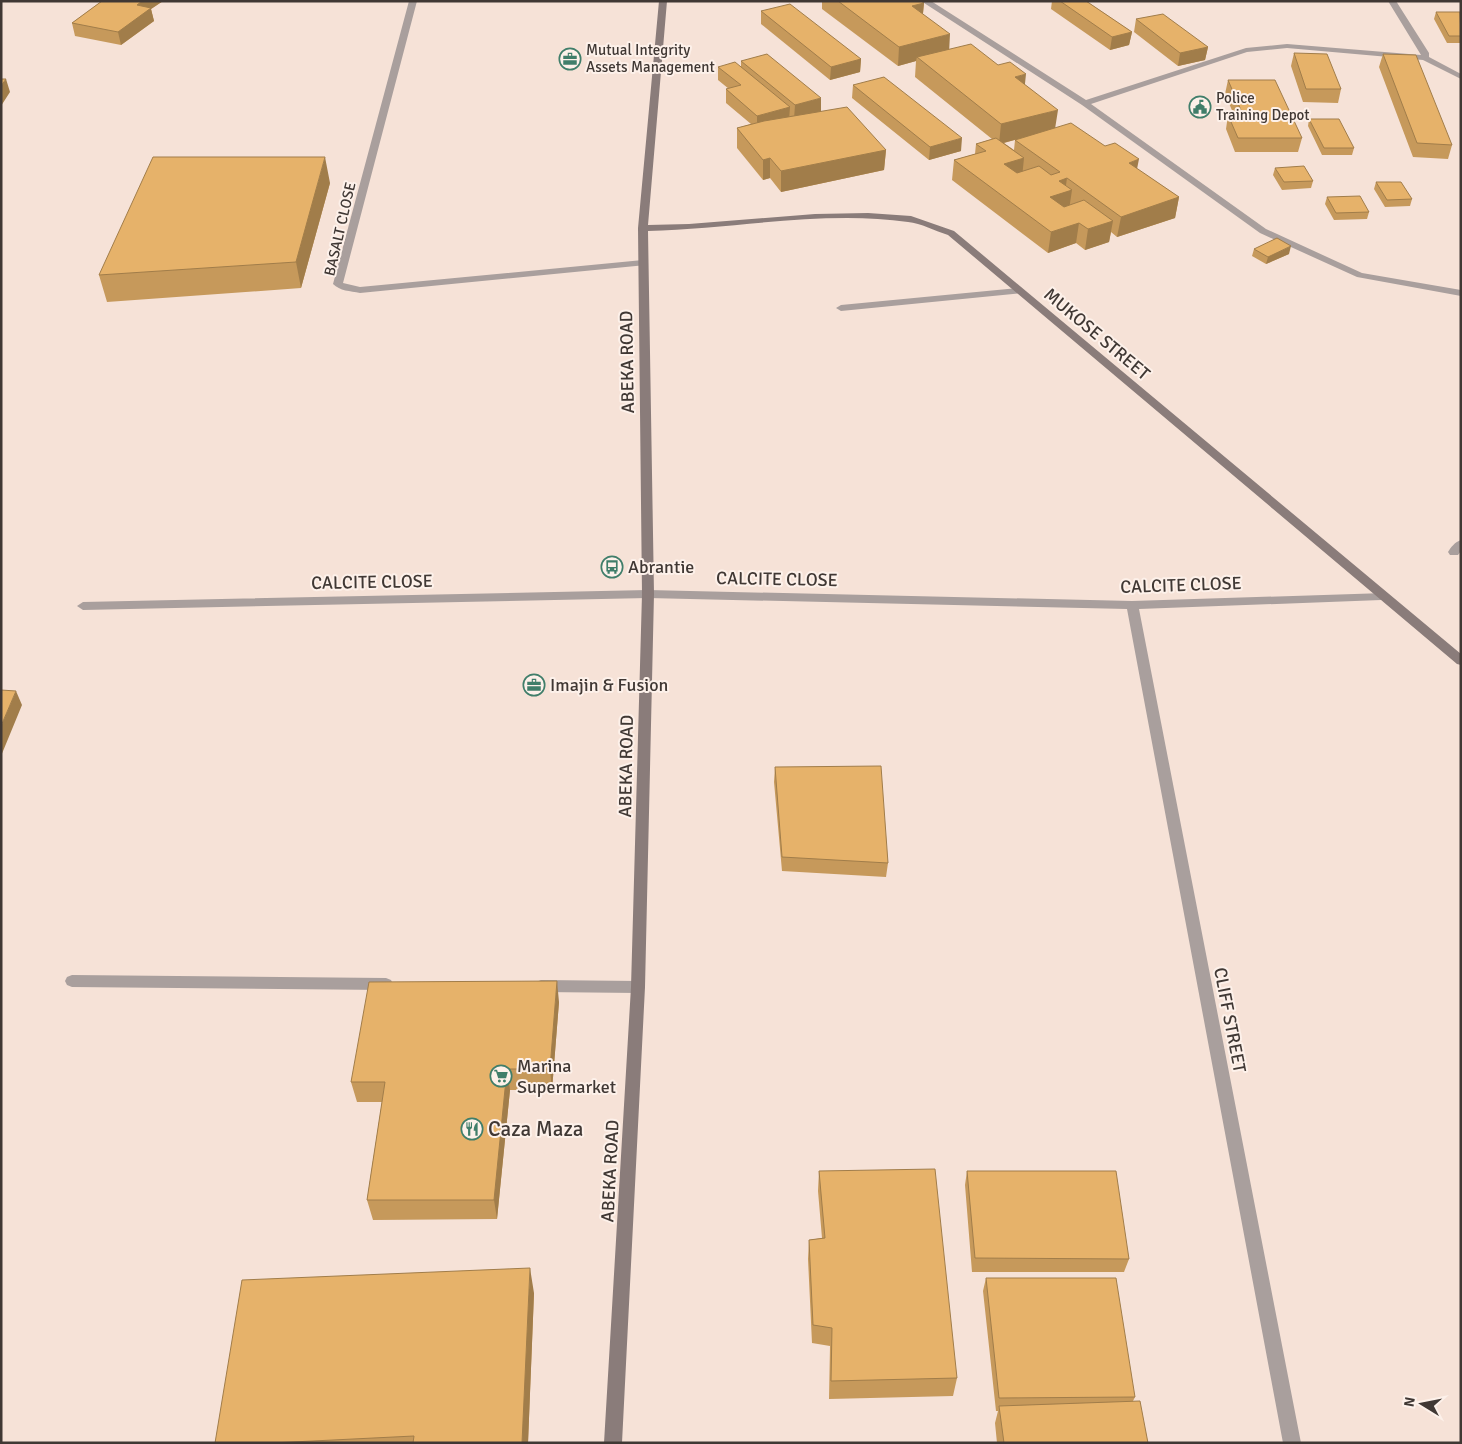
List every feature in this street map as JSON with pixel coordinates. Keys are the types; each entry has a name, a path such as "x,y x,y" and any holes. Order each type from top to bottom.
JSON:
{"street":[{"name":"BASALT CLOSE","path":"413,1 338,284 360,290 643,263"},
{"name":"ABEKA ROAD","path":"613,1443 638,987 648,594 643,228 663,1"},
{"path":"925,1 1085,103 1263,230 1360,275 1461,293"},
{"path":"1392,1 1425,53 1425,58"},
{"path":"1085,103 1246,50 1287,46 1425,58 1461,77"},
{"name":"MUKOSE STREET","path":"643,228 689,227 815,217 868,216 911,219 951,233 1381,596 1461,661"},
{"path":"841,308 1019,292"},
{"name":"CALCITE CLOSE","path":"83,606 648,594 1132,605 1381,596"},
{"name":"CLIFF STREET","path":"1132,605 1292,1443"},
{"path":"72,981 400,984"},
{"path":"529,986 638,987"}],"building":[{"path":"102,1 142,1 137,5 151,8 118,32 72,23"},
{"path":"838,1 921,1 924,3 912,6 950,34 899,47"},
{"path":"1060,1 1086,1 1132,32 1112,37"},
{"path":"790,4 861,59 831,67 761,11"},
{"path":"1436,12 1460,12 1461,36 1449,36"},
{"path":"1163,14 1208,47 1180,53 1136,19"},
{"path":"971,44 998,65 1010,62 1026,74 1015,77 1058,110 1001,124 917,57"},
{"path":"1294,53 1327,54 1341,89 1306,89"},
{"path":"767,54 821,98 795,105 741,61"},
{"path":"1383,54 1416,55 1452,145 1417,143"},
{"path":"735,62 790,107 757,116 726,89 741,85 718,67"},
{"path":"884,77 962,138 930,147 853,85"},
{"path":"1,79 6,79 1,86"},
{"path":"1228,80 1275,80 1302,138 1238,138 1228,115 1243,115"},
{"path":"847,107 886,150 781,171 770,158 763,160 737,128 764,121"},
{"path":"1309,119 1339,119 1354,148 1324,148"},
{"path":"1071,123 1105,146 1115,143 1139,159 1129,163 1179,197 1121,217 1067,178 1059,181 1072,190 1050,197 1064,207 1084,200 1113,221 1088,229 1079,223 1051,232 954,160 986,151 976,144 996,138 1024,158 1004,164 1017,173 1039,166 1051,175 1060,172 1015,140"},
{"path":"153,157 325,157 296,262 99,275"},
{"path":"1304,166 1313,181 1284,182 1275,168"},
{"path":"1376,182 1401,182 1412,199 1387,200"},
{"path":"1360,196 1369,212 1336,213 1327,197"},
{"path":"1277,238 1291,246 1268,257 1254,249"},
{"path":"1,690 16,691 1,726"},
{"path":"881,766 888,863 782,857 775,767"},
{"path":"557,981 550,1069 507,1069 494,1200 367,1200 385,1082 351,1082 369,982"},
{"path":"935,1169 957,1378 831,1381 832,1328 813,1325 809,1240 825,1238 819,1171"},
{"path":"967,1171 1116,1171 1129,1259 975,1258"},
{"path":"530,1268 522,1443 413,1443 414,1436 272,1443 215,1443 242,1280"},
{"path":"986,1278 1116,1278 1135,1397 999,1398"},
{"path":"1140,1401 1148,1443 1004,1443 999,1406"}],"place":[{"name":"Mutual Integrity Assets Management","path":"570,59"},
{"name":"Police Training Depot","path":"1200,107"},
{"name":"Abrantie","path":"612,567"},
{"name":"Imajin & Fusion","path":"534,685"},
{"name":"Marina Supermarket","path":"501,1076"},
{"name":"Caza Maza","path":"472,1129"}]}
